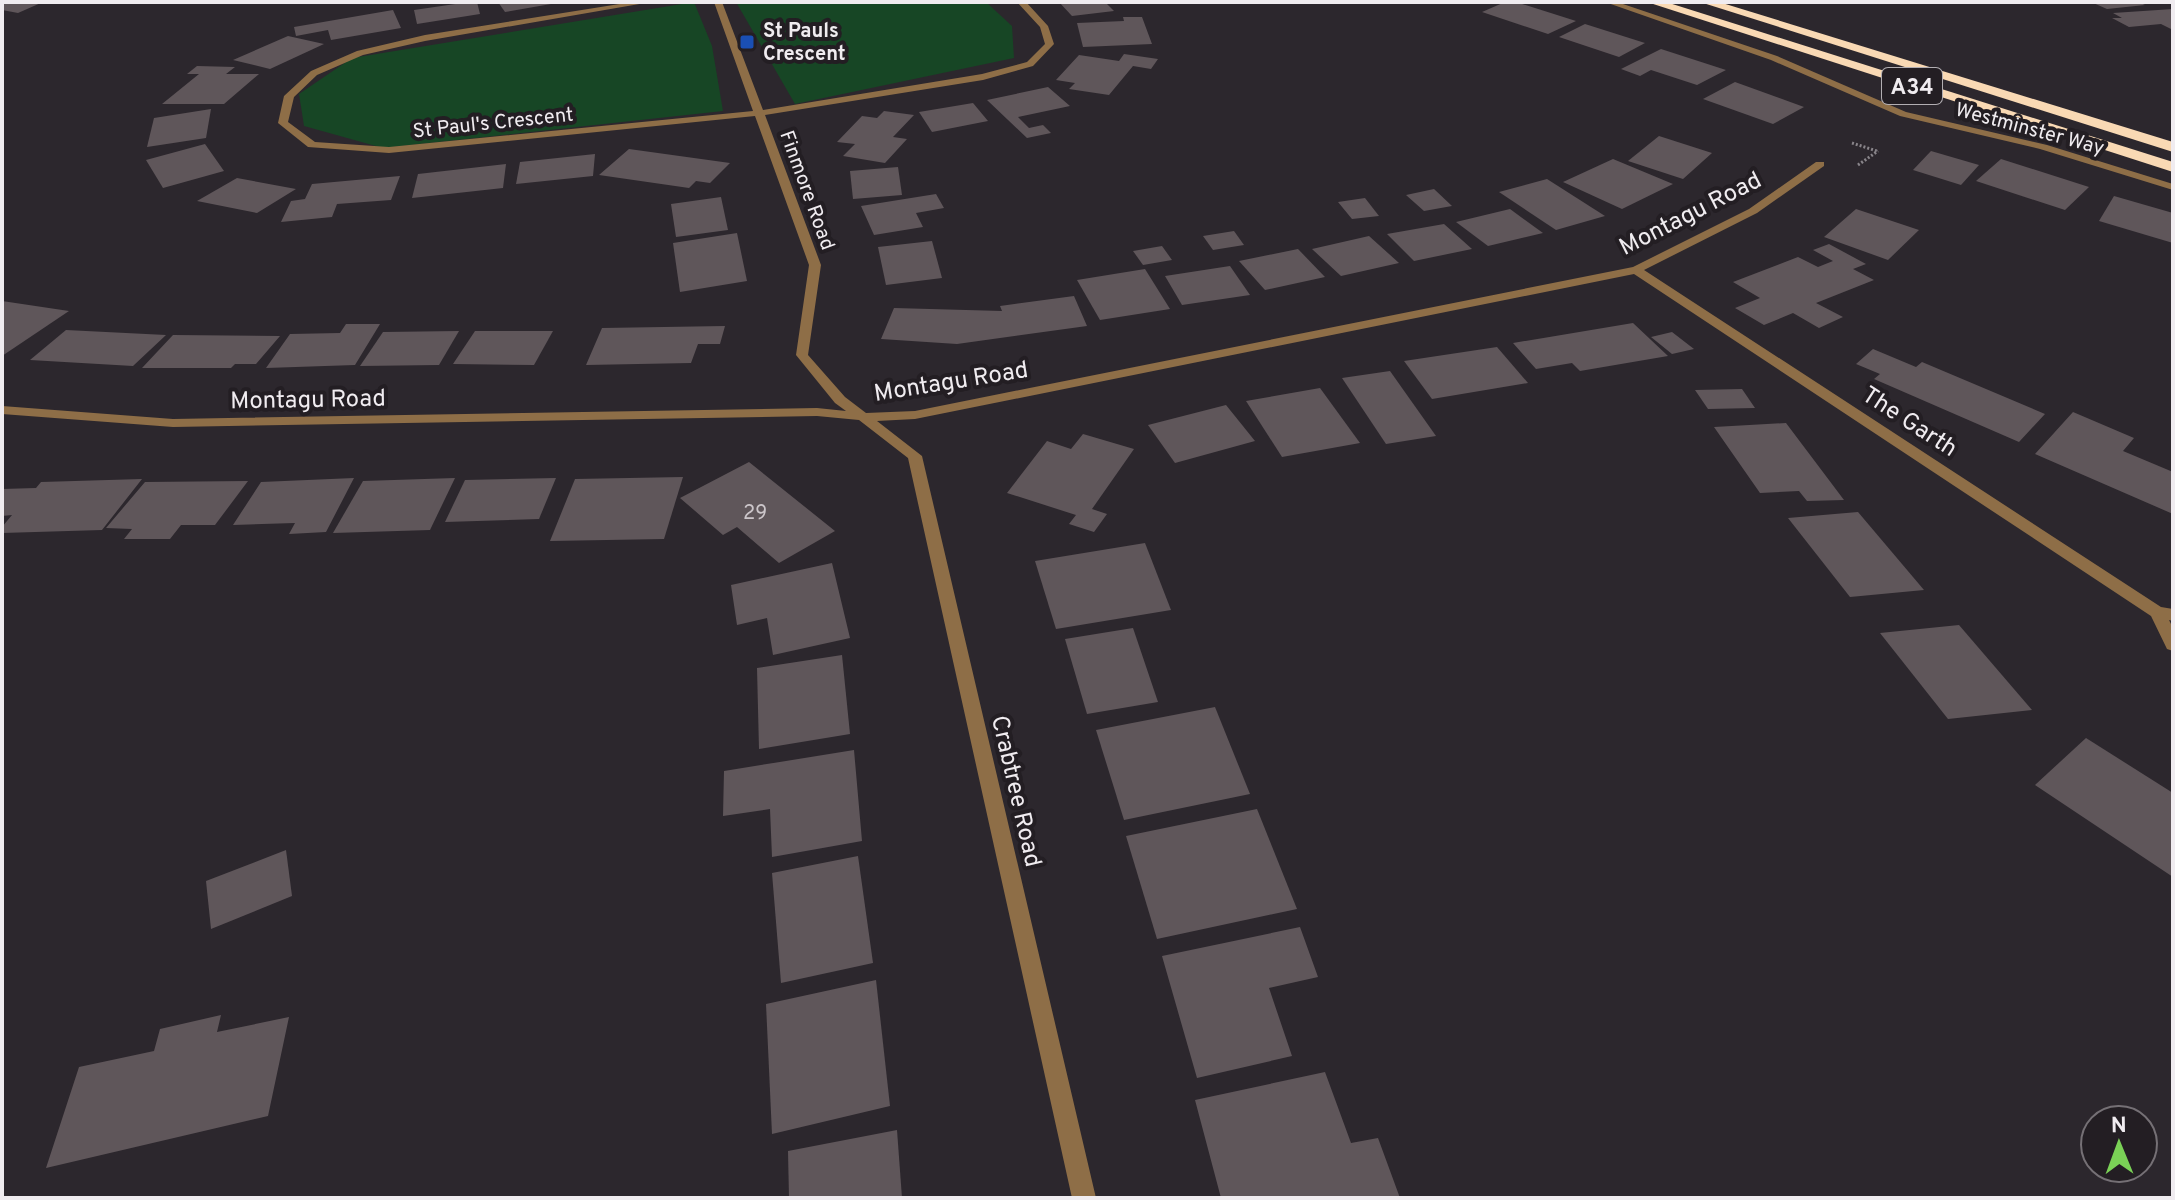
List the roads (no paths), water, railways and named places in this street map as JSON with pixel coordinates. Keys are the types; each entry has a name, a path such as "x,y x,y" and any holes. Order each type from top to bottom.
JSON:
{"highway":[{"name":"A34","path":"1653,2 2173,167"},
{"name":"A34","path":"1706,2 2173,147"}],"street":[{"name":"St Paul's Crescent","path":"647,2 425,38 360,53 314,73 289,96 283,123 312,145 389,150 761,113 983,77 1030,64 1050,44 1044,26 1021,2"},
{"name":"Finmore Road","path":"718,2 815,265 802,355 840,400 866,417"},
{"name":"Westminster Way","path":"1609,2 1774,58 1903,114 2043,147 2173,187"},
{"name":"Montagu Road","path":"2,410 173,423 817,412 866,417 915,415 1636,270 1753,211 1820,164"},
{"name":"The Garth","path":"1636,270 2165,613 2173,645"},
{"name":"Crabtree Road","path":"866,417 915,456 923,484 1084,1198"}],"place":[{"name":"St Pauls Crescent","path":"747,42"}]}
